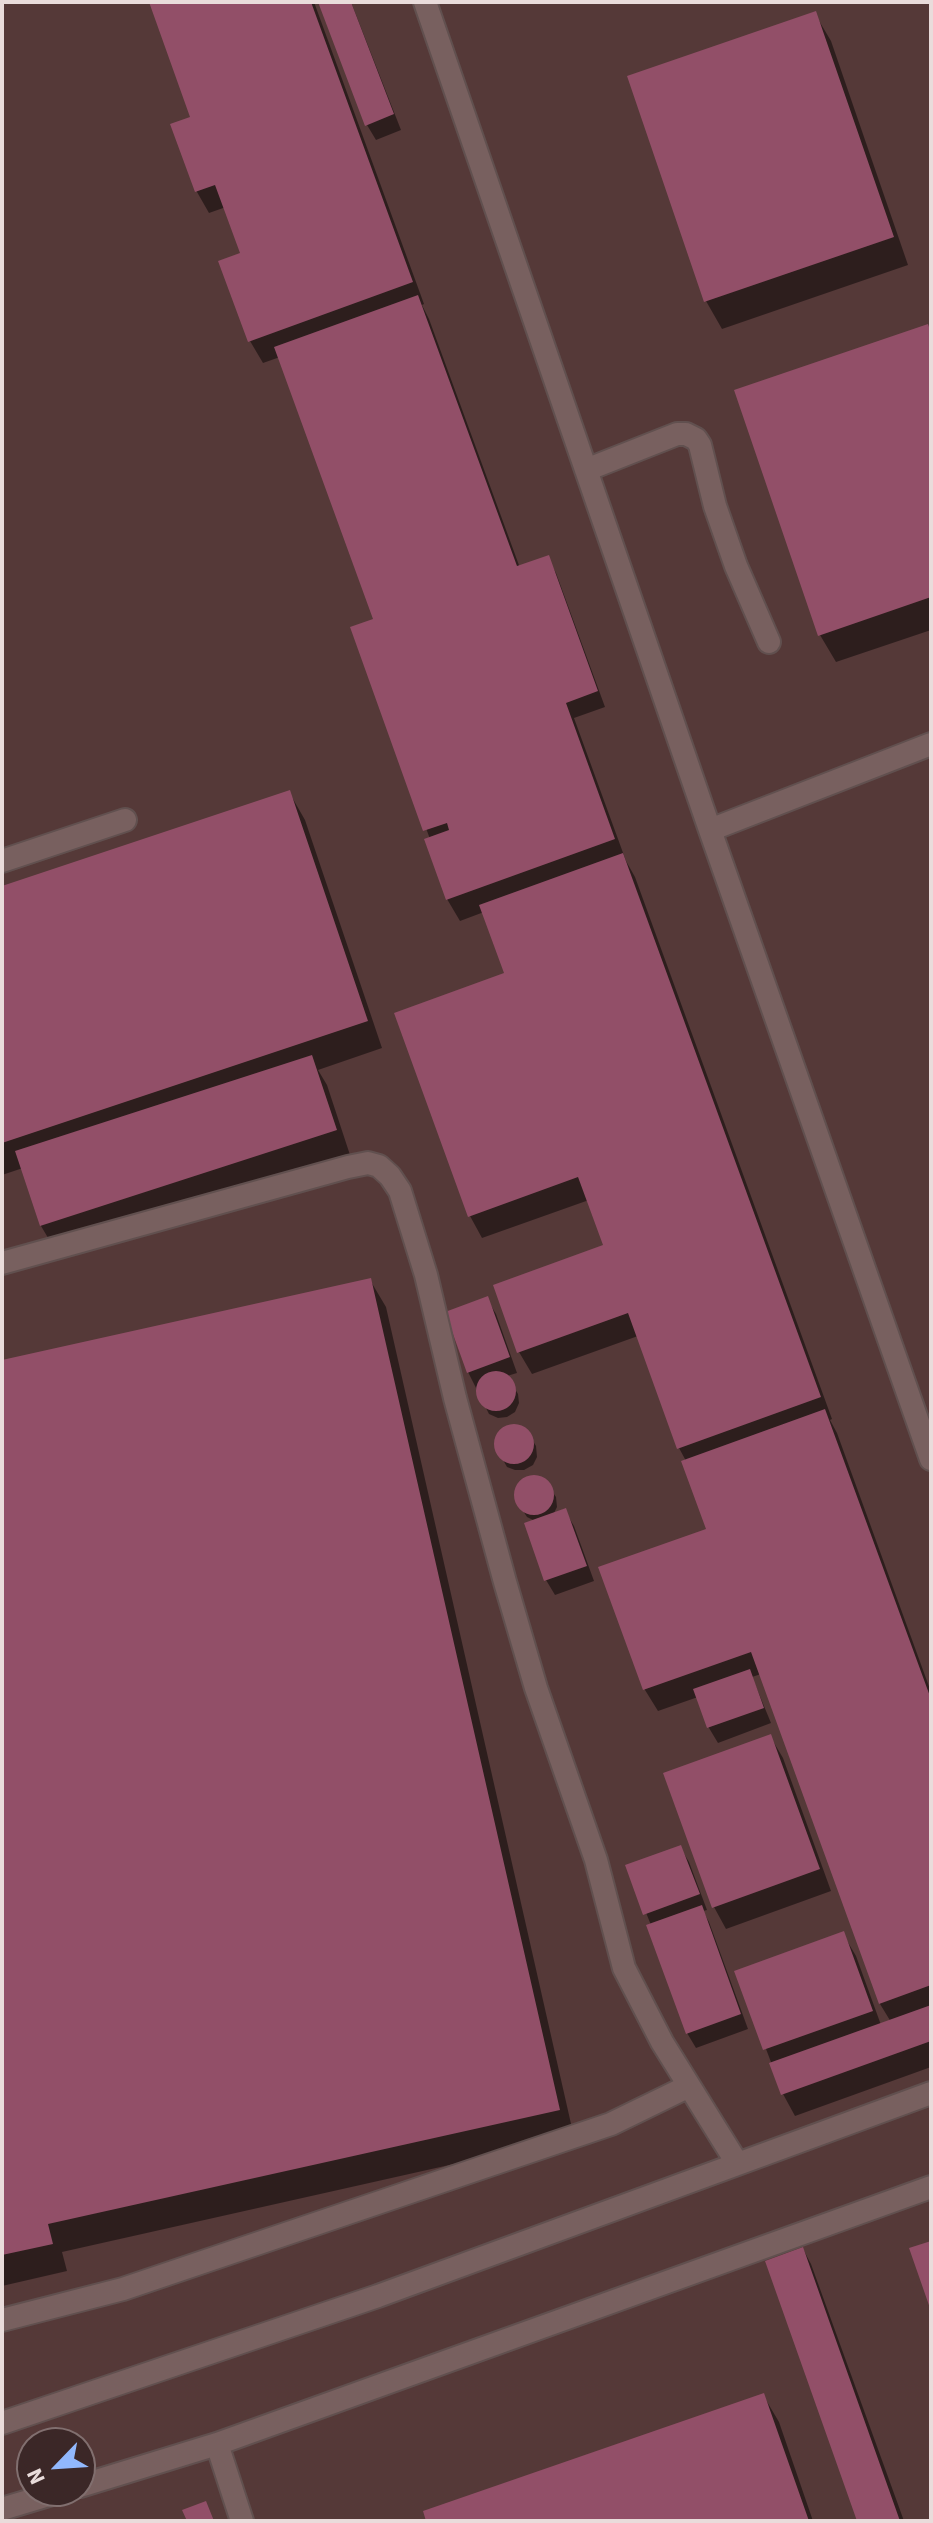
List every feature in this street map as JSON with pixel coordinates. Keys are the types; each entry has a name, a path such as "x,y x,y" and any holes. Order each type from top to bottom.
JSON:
{"lane":[{"path":"425,2 710,830 931,1459"},
{"path":"586,470 677,434 696,439 736,566 769,642"},
{"path":"710,830 931,744"},
{"path":"2,861 125,820"},
{"path":"2,1263 348,1167 368,1163 379,1166 390,1176 400,1191 426,1275 455,1398 505,1582 536,1688 596,1860 624,1968 643,2008 737,2163"},
{"path":"2,2320 123,2289 596,2129 689,2086"},
{"path":"2,2423 378,2296 931,2093"},
{"path":"96,2481 217,2444 931,2187"},
{"path":"217,2444 242,2521"}],"shaded area":[{"path":"2,2 931,2 931,2521 2,2521"}],"building":[{"path":"149,2 311,2 413,282 248,342 218,261 240,253 215,185 195,192 170,124 190,117"},
{"path":"318,2 351,2 394,114 365,126"},
{"path":"816,11 894,237 704,302 627,76"},
{"path":"418,295 517,566 549,555 598,691 566,703 615,839 446,900 424,839 449,830 447,823 423,831 350,627 373,619 274,347"},
{"path":"928,324 931,333 931,597 818,636 734,390"},
{"path":"290,790 368,1021 2,1143 2,886"},
{"path":"623,853 821,1397 677,1449 628,1313 517,1353 493,1285 603,1245 578,1177 468,1217 394,1013 504,973 479,905"},
{"path":"312,1055 337,1130 40,1226 15,1151"},
{"path":"371,1278 560,2110 48,2224 53,2244 2,2255 2,1360"},
{"path":"488,1296 510,1357 467,1373 445,1312"},
{"path":"496,1371 510,1377 516,1391 510,1405 496,1411 482,1405 476,1391 482,1377"},
{"path":"825,1409 931,1699 931,1985 879,2004 751,1652 643,1690 598,1567 706,1529 681,1461"},
{"path":"514,1424 528,1430 534,1444 528,1458 514,1464 500,1458 494,1444 500,1430"},
{"path":"534,1475 548,1481 554,1495 548,1509 534,1515 520,1509 514,1495 520,1481"},
{"path":"566,1508 587,1566 544,1581 524,1523"},
{"path":"750,1669 764,1708 707,1728 693,1689"},
{"path":"771,1734 820,1869 712,1908 663,1773"},
{"path":"681,1845 700,1894 643,1915 625,1865"},
{"path":"702,1905 741,2014 686,2034 646,1925"},
{"path":"844,1931 873,2011 763,2050 734,1971"},
{"path":"931,2005 931,2041 781,2095 769,2063"},
{"path":"931,2241 931,2311 909,2248"},
{"path":"803,2247 900,2521 857,2521 765,2261"},
{"path":"764,2393 809,2521 426,2521 423,2511"},
{"path":"206,2501 214,2521 187,2521 182,2510"}]}
